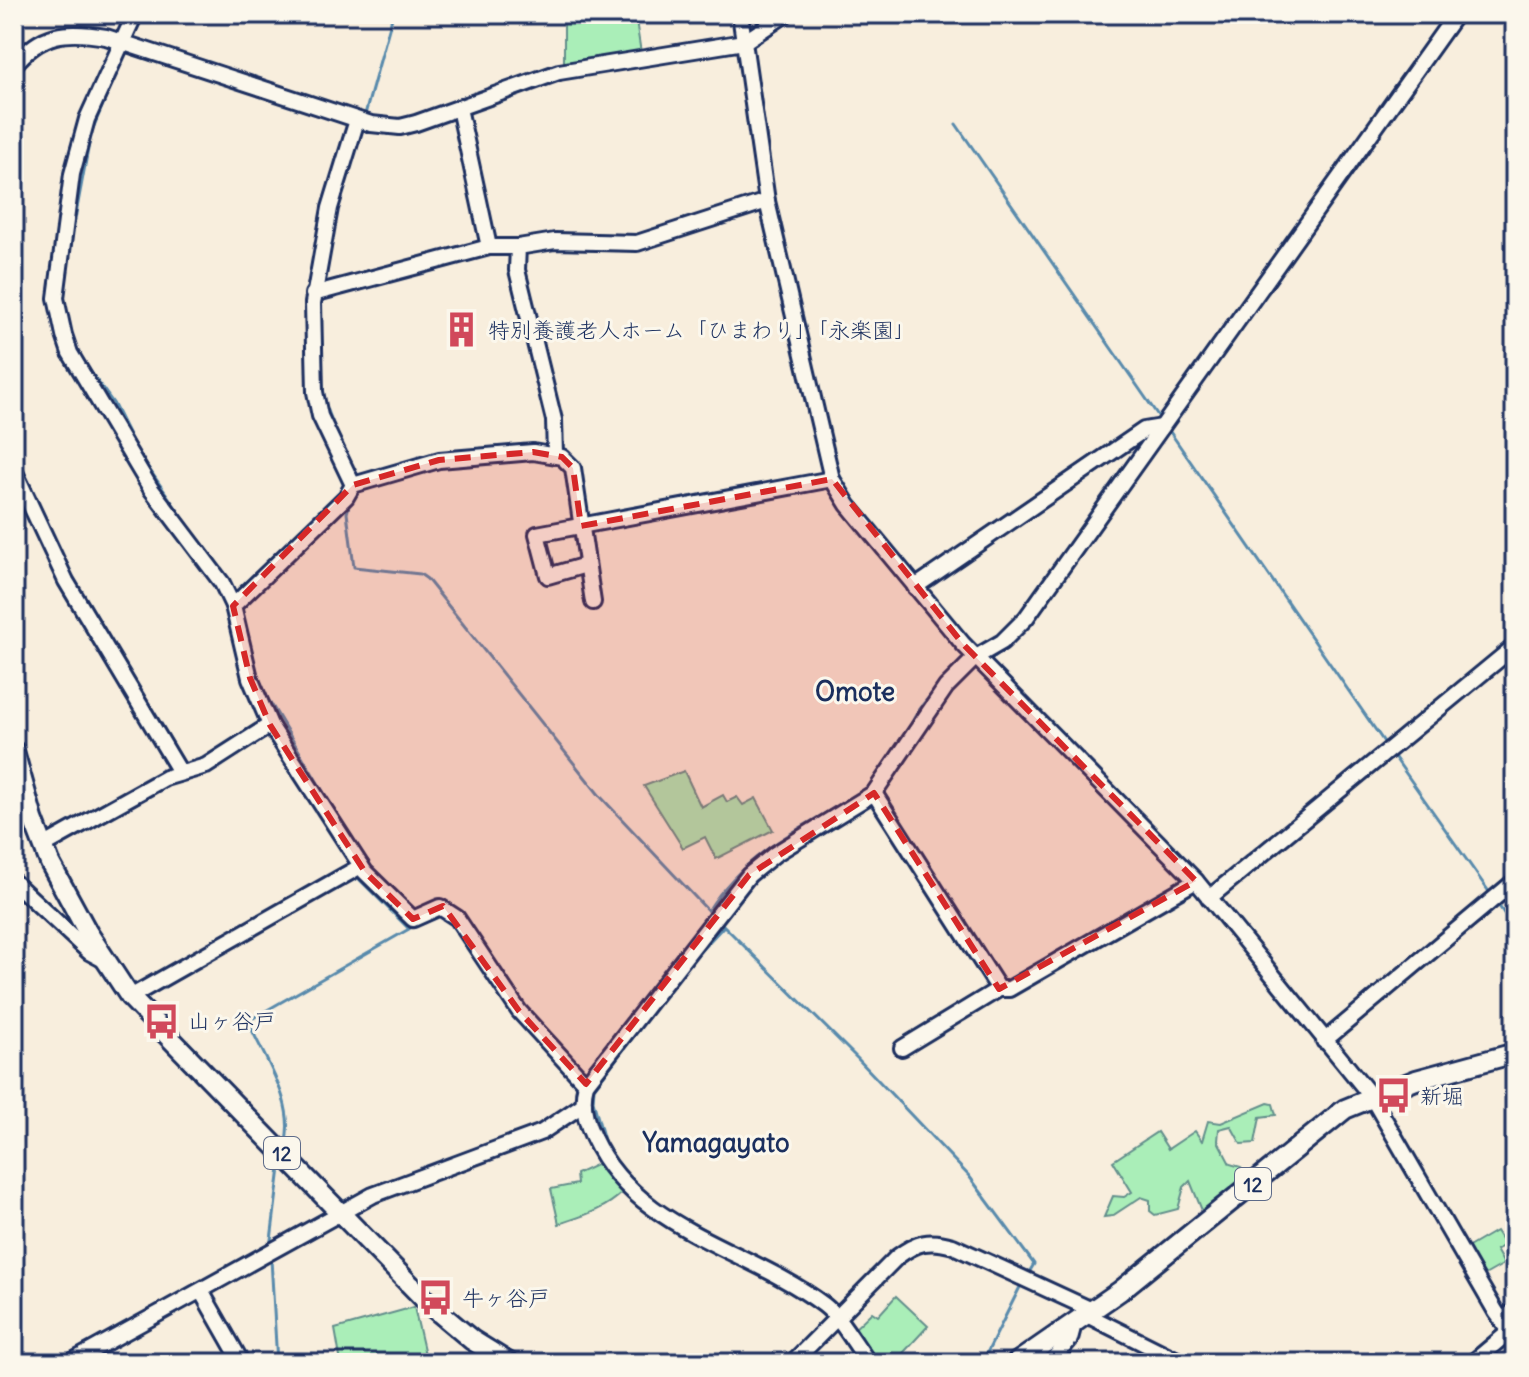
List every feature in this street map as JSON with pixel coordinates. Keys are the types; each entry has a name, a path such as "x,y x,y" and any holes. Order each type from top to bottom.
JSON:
{"main road":[{"name":"12","path":"14,751 43,846 105,960 130,997 450,1323 509,1363"},
{"name":"12","path":"1016,1363 1196,1232 1321,1126 1371,1096 1515,1053"}],"street":[{"path":"135,14 87,119 72,174 56,298 70,353 129,453 195,551 222,583 233,606 250,678 270,725 361,866 413,919 440,907 457,918 519,1011 586,1084"},
{"path":"740,14 767,201 832,479 848,505 976,657 1196,881 1371,1096 1509,1330"},
{"path":"14,65 31,47 62,33 85,33 242,80 357,120 400,127 559,72 744,42 786,14"},
{"path":"869,1363 827,1308 781,1277 670,1220 626,1189 599,1149 588,1125 584,1104 586,1084 749,875 775,854 874,793 898,762 929,710 976,657 1002,642 1026,618 1456,14"},
{"path":"459,108 489,247"},
{"path":"353,485 317,404 313,294 330,208 357,120"},
{"path":"313,294 489,247 518,247 555,241 637,243 767,201"},
{"path":"518,247 517,270 554,420 555,454"},
{"path":"915,587 1144,430 1162,427"},
{"path":"233,606 346,497 353,485 439,460 533,452 555,454 573,468 593,602"},
{"path":"14,470 66,581 180,772"},
{"path":"586,565 548,576 537,534 832,479"},
{"path":"1209,898 1515,646"},
{"path":"43,846 180,772 206,766 270,725"},
{"path":"874,793 999,989"},
{"path":"130,997 361,866"},
{"path":"902,1048 999,989 1009,989 1196,881"},
{"path":"1324,1041 1515,881"},
{"path":"14,882 89,952 105,960"},
{"path":"69,1363 396,1184 542,1132 584,1104"},
{"path":"792,1363 838,1320 897,1257 925,1242 939,1242 972,1253 1084,1316 1183,1363"},
{"path":"201,1291 242,1363"},
{"path":"1472,1363 1509,1330 1515,1310"},
{"path":"1050,1363 1084,1316"}],"highlighted area":[{"path":"533,452 562,457 573,468 581,526 832,479 963,644 1196,881 999,989 874,793 749,875 586,1084 519,1011 443,906 413,919 365,872 270,725 250,678 233,606 353,485 439,460"}],"green space":[{"path":"564,14 635,14 641,53 564,63"},
{"path":"684,771 701,807 723,795 727,802 737,797 743,805 756,798 773,830 716,859 705,837 683,848 644,786"},
{"path":"1268,1103 1273,1104 1276,1115 1260,1117 1255,1143 1241,1144 1231,1126 1219,1129 1218,1141 1230,1164 1241,1167 1244,1177 1203,1213 1190,1181 1184,1187 1178,1209 1155,1215 1150,1211 1150,1200 1141,1197 1112,1216 1104,1217 1113,1196 1124,1197 1132,1192 1113,1161 1157,1132 1168,1149 1195,1131 1202,1141 1208,1121 1221,1123"},
{"path":"602,1162 623,1192 601,1208 559,1224 551,1189 577,1184 576,1174"},
{"path":"1496,1231 1505,1245 1496,1250 1504,1264 1483,1276 1467,1248"},
{"path":"896,1296 928,1326 894,1363 875,1363 852,1331 872,1312 878,1316"},
{"path":"414,1307 427,1363 341,1363 335,1329"}],"waterway":[{"path":"136,29 143,14"},
{"path":"364,118 393,14"},
{"path":"1373,143 1465,14"},
{"path":"70,246 91,133 121,62"},
{"path":"956,124 1161,420"},
{"path":"335,218 355,149"},
{"path":"64,289 65,305"},
{"path":"321,356 322,395 338,437"},
{"path":"83,361 113,403 138,453 236,595"},
{"path":"1168,429 1386,745"},
{"path":"350,502 347,513 354,567 420,574 427,579 600,796 711,914"},
{"path":"986,658 993,658 1023,631"},
{"path":"945,678 966,655"},
{"path":"254,665 258,680"},
{"path":"904,737 919,709 940,684"},
{"path":"261,687 359,852"},
{"path":"1393,755 1492,896"},
{"path":"861,793 873,783"},
{"path":"708,911 722,891 755,859 792,832 854,797"},
{"path":"285,1145 288,1129 283,1097 248,1021 409,929 356,876"},
{"path":"1496,902 1515,929"},
{"path":"720,922 858,1059 969,1176 1034,1264 1028,1274"},
{"path":"605,1144 593,1101 594,1088 692,960 723,927"},
{"path":"270,1248 281,1160"},
{"path":"667,1209 737,1248"},
{"path":"271,1259 277,1363"},
{"path":"982,1363 1022,1283"},
{"path":"810,1288 830,1301"}],"place":[{"name":"特別養護老人ホーム「ひまわり」「永楽園」","path":"462,330"},
{"name":"山ヶ谷戸","path":"162,1021"},
{"name":"新堀","path":"1394,1096"},
{"name":"牛ヶ谷戸","path":"436,1298"}],"district":[{"name":"Omote","path":"855,691"},
{"name":"Yamagayato","path":"716,1142"}]}
